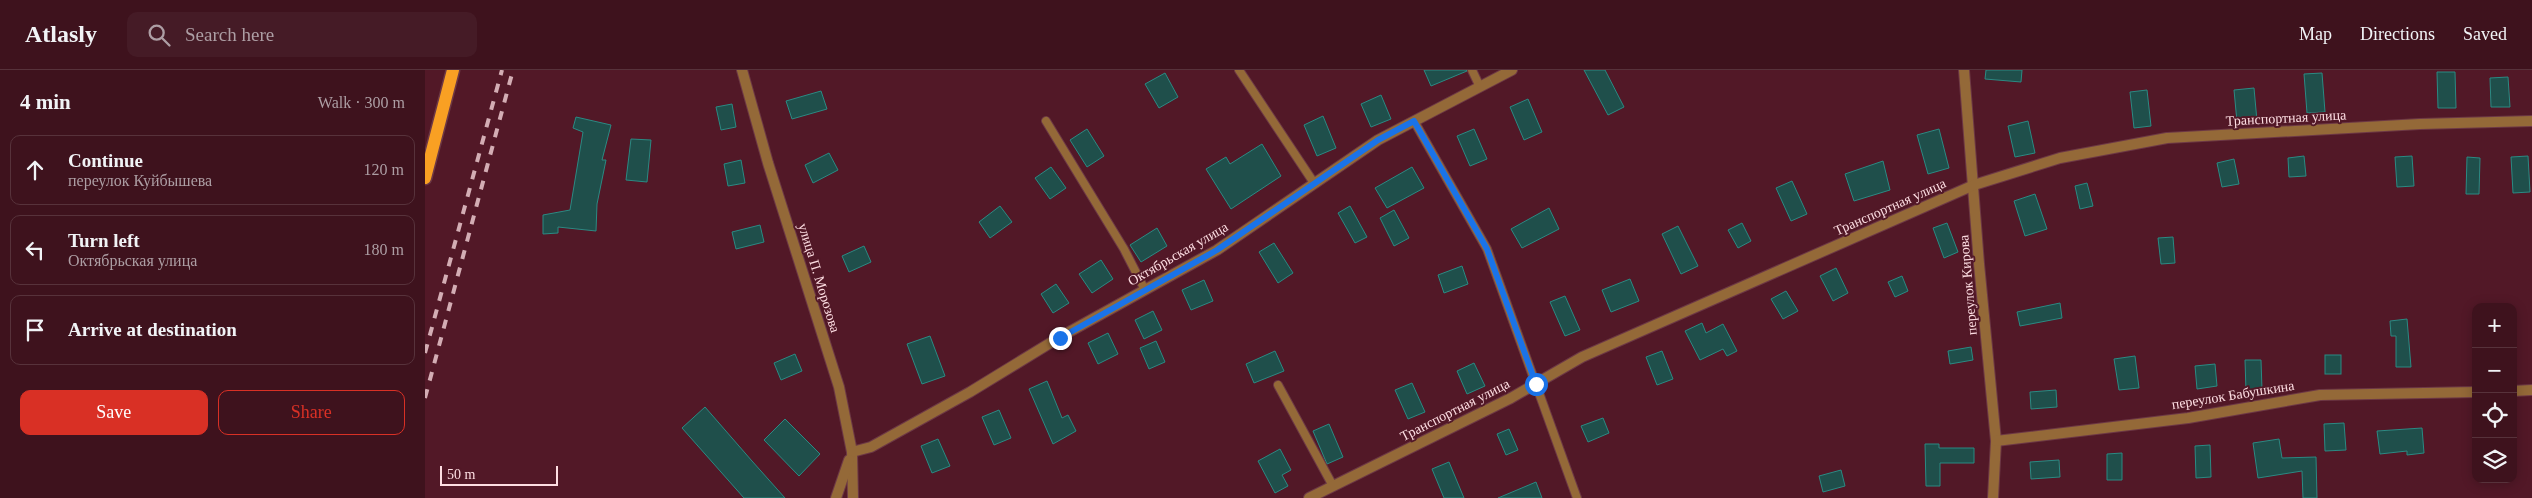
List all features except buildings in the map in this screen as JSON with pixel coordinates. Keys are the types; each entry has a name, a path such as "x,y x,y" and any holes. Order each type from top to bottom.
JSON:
{"main road":[{"path":"425,178 453,70"}],"street":[{"name":"улица П. Морозова","path":"742,70 768,163 839,387 852,452 853,498"},
{"name":"Октябрьская улица","path":"852,452 871,447 1217,250 1378,140 1512,70"},
{"name":"переулок Кирова","path":"1964,70 1979,264 1996,441 1993,498"},
{"name":"Транспортная улица","path":"1309,498 1503,403 1581,357 1974,185 2060,158 2167,138 2420,124 2532,121"},
{"path":"2517,391 2532,390"},
{"name":"переулок Бабушкина","path":"1996,441 2188,418 2319,395 2472,392"},
{"path":"836,498 852,452"}],"lane":[{"path":"1239,70 1314,183"},
{"path":"1472,70 1480,87"},
{"path":"1046,121 1124,249 1145,290"},
{"path":"1414,121 1487,249 1577,498"},
{"path":"1278,385 1333,486"}],"railway":[{"path":"425,353 502,70"},
{"path":"425,398 513,70"}],"route":[{"path":"1060,338 1217,250 1378,140 1414,121 1487,249 1536,384"}]}
